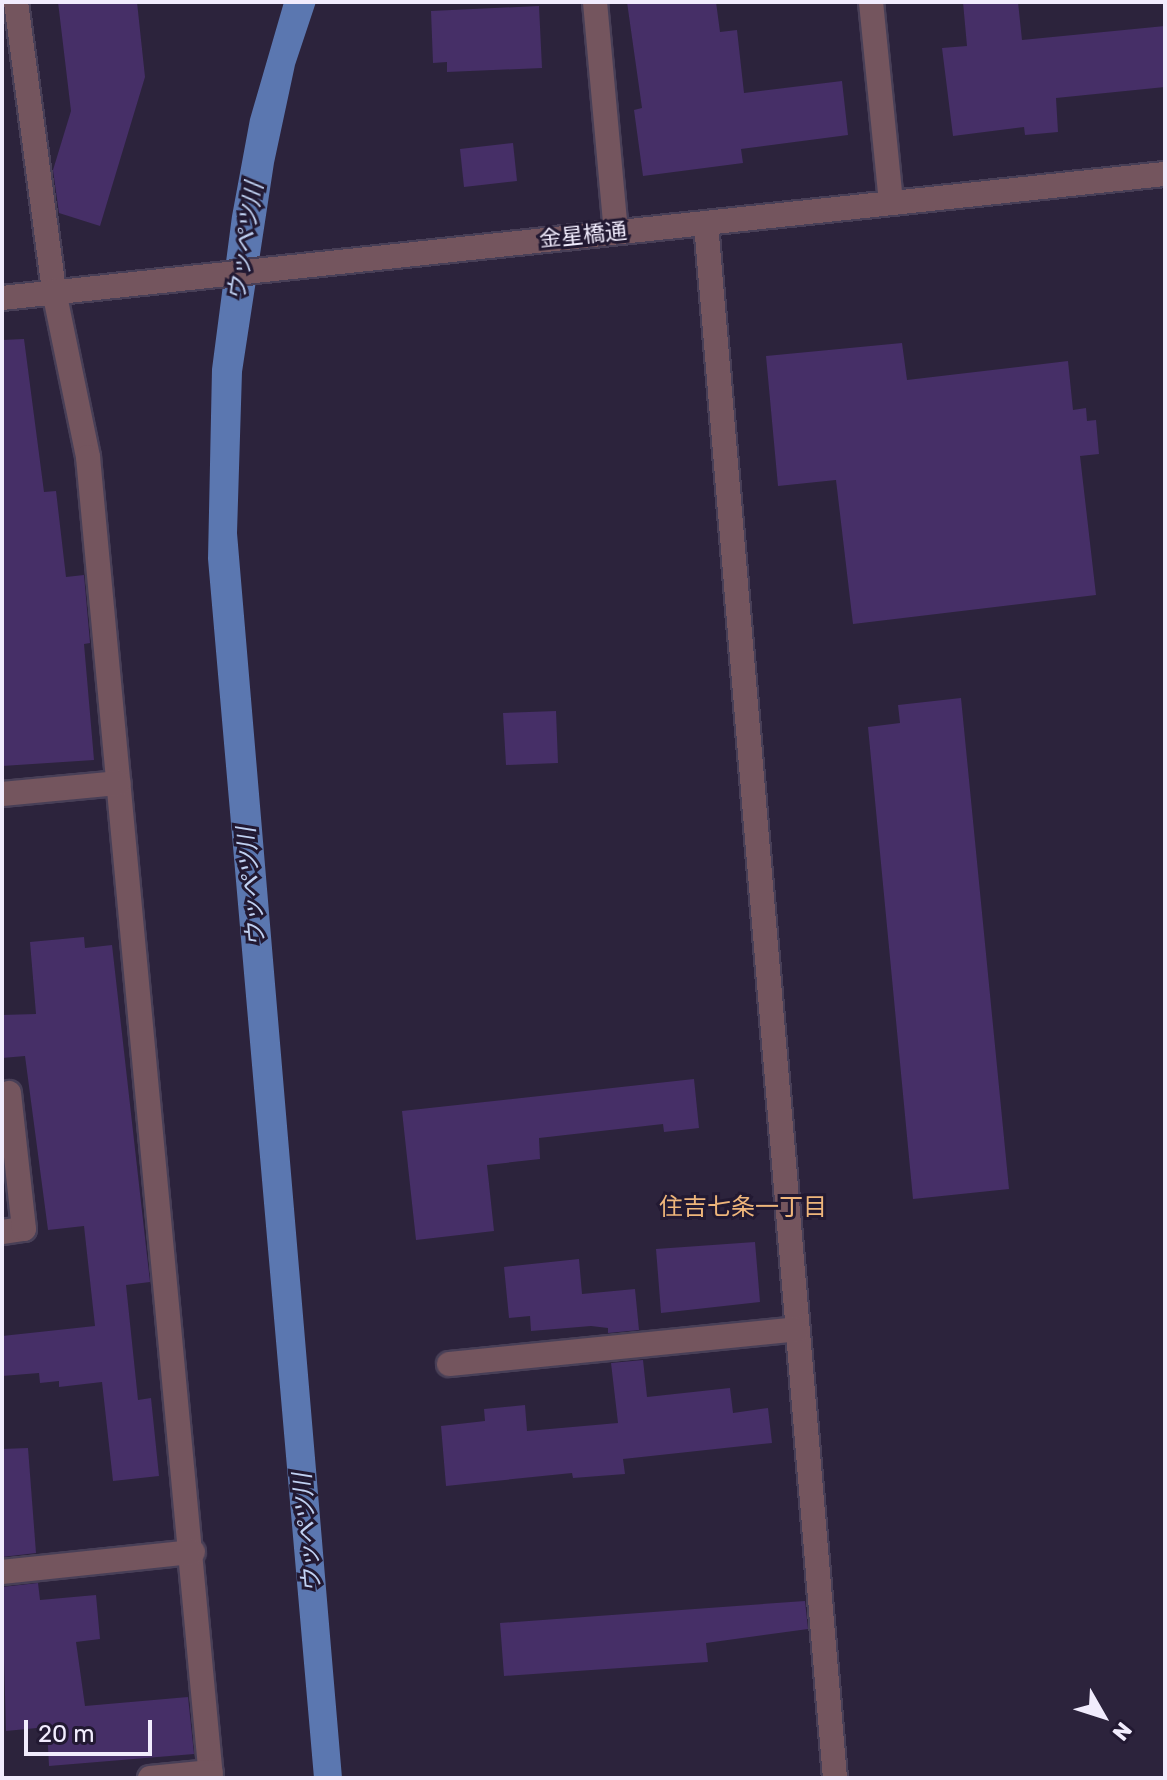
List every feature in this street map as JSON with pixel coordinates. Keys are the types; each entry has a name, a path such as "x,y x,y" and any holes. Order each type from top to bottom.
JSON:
{"street":[{"path":"16,2 11,37 54,291 88,457 193,1552 211,1775 150,1778"},
{"path":"595,2 616,232"},
{"path":"871,2 891,202"},
{"name":"金星橋通","path":"2,298 1165,174"},
{"path":"706,223 835,1778"},
{"path":"2,794 118,783"},
{"path":"9,1093 13,1230"},
{"path":"449,1364 797,1329"},
{"path":"2,1572 193,1552"}],"water":[{"name":"ウッペツ川","path":"284,2 316,2 295,65 274,163 242,372 237,533 342,1778 314,1778 208,559 212,369 232,216 250,119"}],"building":[{"path":"58,2 137,2 145,77 100,226 59,213 53,170 71,111"},
{"path":"627,2 716,2 720,32 737,30 744,93 842,81 848,135 741,149 743,163 643,176 634,110 642,108"},
{"path":"963,2 1018,2 1022,40 1165,26 1165,87 1056,98 1058,132 1025,135 1024,127 953,136 942,48 967,46"},
{"path":"539,6 542,68 447,72 447,62 433,63 431,11"},
{"path":"513,143 517,181 464,187 460,149"},
{"path":"24,339 44,492 56,491 66,577 84,575 90,643 84,644 94,760 2,766 2,340"},
{"path":"902,343 907,380 1068,361 1073,410 1086,408 1087,421 1096,420 1099,454 1080,456 1096,595 853,624 836,480 778,486 766,356"},
{"path":"961,698 1009,1189 913,1199 868,727 900,723 898,705"},
{"path":"556,711 558,763 506,765 503,713"},
{"path":"84,937 85,948 112,945 150,1282 126,1285 138,1400 151,1398 159,1476 113,1481 102,1382 59,1387 59,1381 40,1383 39,1373 2,1376 2,1336 95,1326 84,1226 48,1230 25,1056 2,1058 2,1015 36,1014 30,942"},
{"path":"694,1079 699,1128 664,1132 663,1124 539,1138 540,1159 487,1165 494,1231 416,1240 402,1111"},
{"path":"755,1242 760,1302 661,1313 656,1249"},
{"path":"579,1259 582,1294 635,1289 639,1330 608,1333 608,1328 591,1326 531,1331 530,1316 509,1318 504,1267"},
{"path":"643,1360 647,1397 730,1388 733,1413 768,1408 772,1443 623,1459 625,1474 573,1478 572,1473 446,1486 441,1426 485,1421 484,1409 525,1405 527,1431 618,1423 611,1363"},
{"path":"28,1448 36,1553 2,1557 2,1449"},
{"path":"38,1583 40,1600 96,1595 100,1639 76,1642 85,1706 188,1697 194,1754 49,1766 47,1727 6,1731 2,1587"},
{"path":"805,1601 808,1629 706,1643 708,1662 504,1676 500,1623"}],"district":[{"name":"住吉七条一丁目","path":"743,1208"}]}
